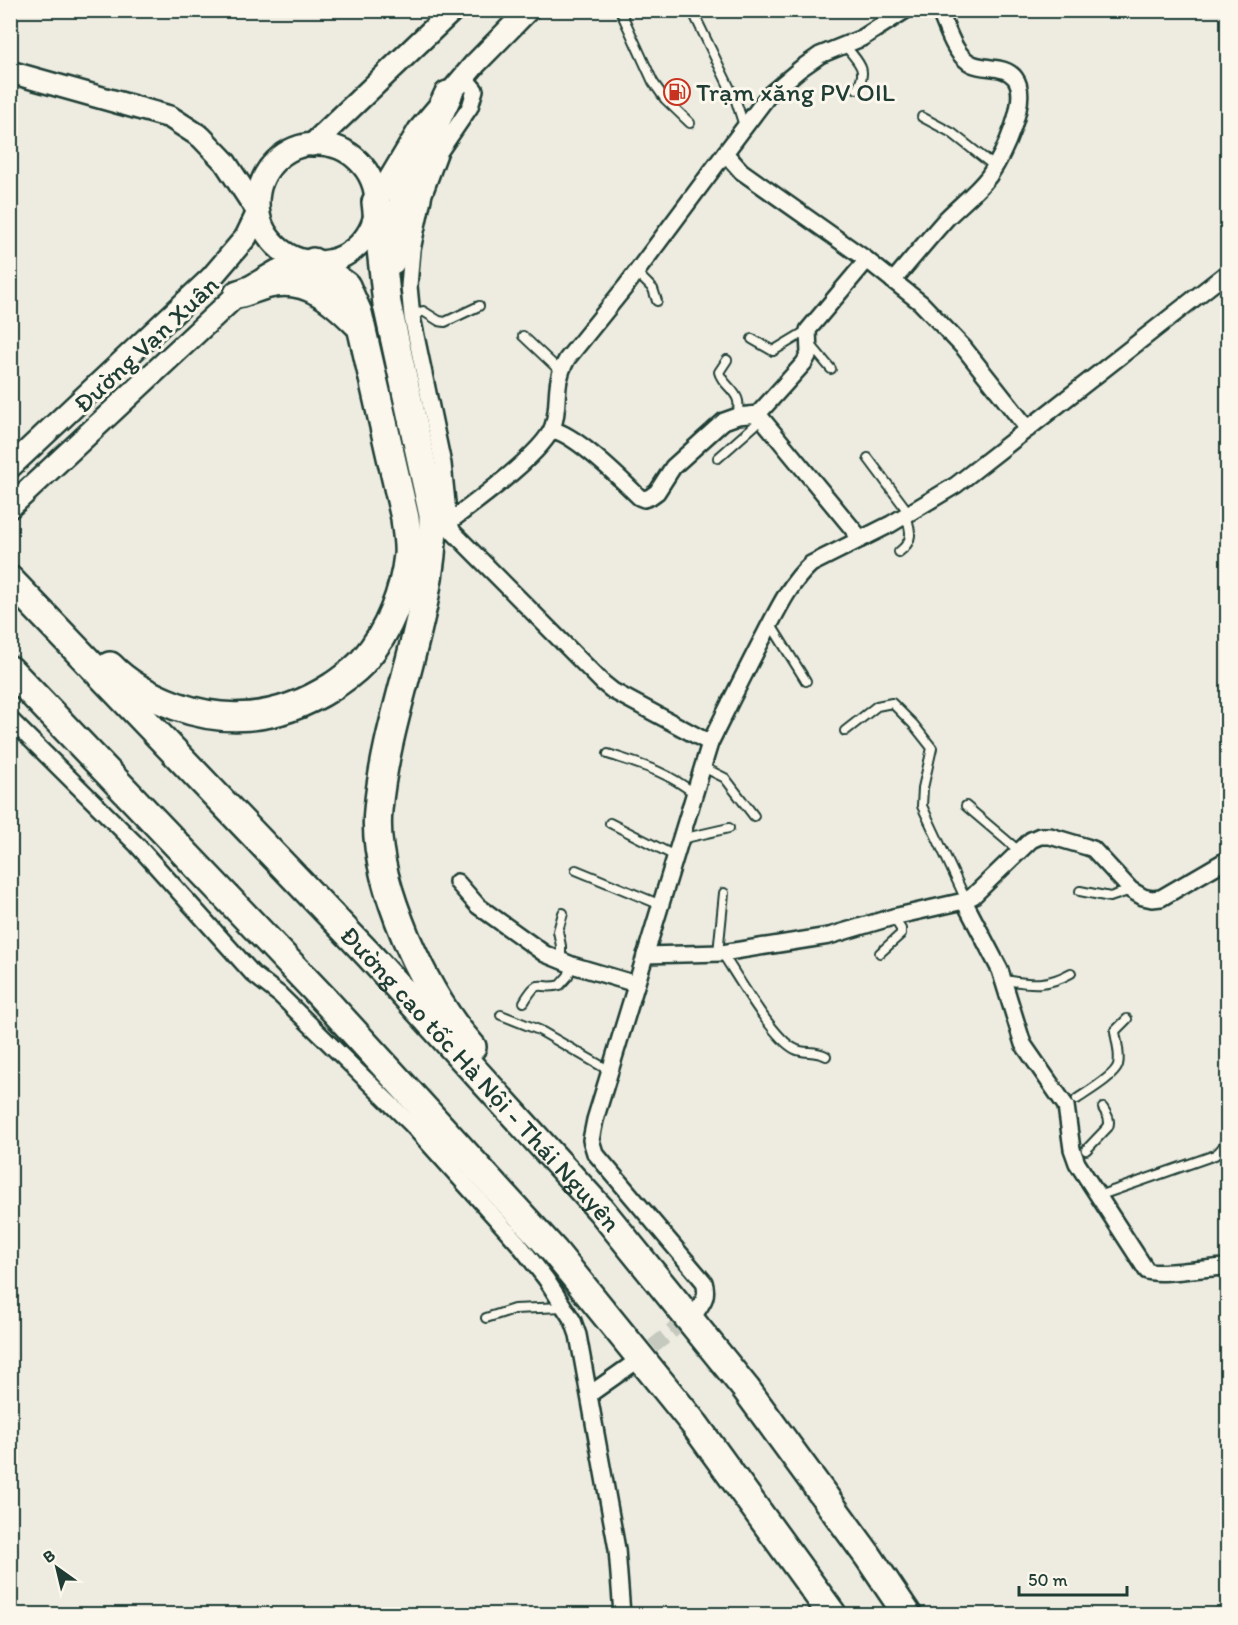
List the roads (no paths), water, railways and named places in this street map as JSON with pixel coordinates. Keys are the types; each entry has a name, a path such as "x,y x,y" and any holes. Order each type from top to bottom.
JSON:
{"highway":[{"path":"387,304 392,248 403,202 418,158 456,86"},
{"path":"376,202 387,304 433,515 433,546 428,588 391,734 377,812 387,889 414,956 434,992 468,1042 542,1125 601,1210"},
{"path":"10,560 116,672 142,691 192,712 234,716 265,715 292,708 315,698 344,679 364,660 393,612 402,586 408,553 405,518 358,313 346,286 314,262"},
{"path":"238,294 274,283 296,283 320,292 335,302 361,327"},
{"name":"Đường cao tốc Hà Nội - Thái Nguyên","path":"10,579 369,955 601,1210 746,1389 868,1556 907,1614"},
{"path":"10,670 298,972 554,1251 695,1425 832,1614"},
{"path":"10,689 226,916 298,972"}],"main road":[{"path":"312,145 453,10"},
{"path":"376,202 419,130 456,86 528,10"},
{"path":"10,72 170,117 201,137 225,162 258,212 265,231 277,247 294,257 314,262 333,259 351,251 364,238 373,221 376,202 373,183 364,166 350,153 333,145 294,148 277,158 265,174 258,192 258,212"},
{"name":"Đường Vạn Xuân","path":"10,467 211,278 246,237 258,212"},
{"name":"Đường Vạn Xuân","path":"10,507 238,294 277,271 314,262"}],"street":[{"path":"449,522 530,457 552,430 557,382 567,359 636,272 768,96 820,55 862,38 906,10"},
{"path":"893,281 931,236 967,201 994,166 1017,117 1020,87 1010,73 972,64 964,58 939,10"},
{"path":"456,86 475,90 474,96 470,107 440,151 424,194 412,250 409,286 412,317 443,464 449,522 453,532 603,683 613,691 710,743"},
{"path":"725,153 741,171 867,260 921,303 964,348 1028,429"},
{"path":"760,417 804,363 809,354 809,337 867,260"},
{"path":"697,1311 707,1291 704,1282 592,1147 595,1120 710,743 770,624 784,597 801,573 820,559 908,514 956,485 1227,272"},
{"path":"552,430 564,434 607,466 639,497 644,499 657,492 673,467 709,432 724,421 738,416 760,417 861,539"},
{"path":"10,719 137,845 253,974 280,994 412,1125 519,1243 564,1307 578,1335 590,1394 617,1549 622,1614"},
{"path":"645,955 720,953 829,936 893,917 965,900 973,896 1031,840 1040,836 1093,849 1131,890 1152,899 1161,898 1227,859"},
{"path":"457,882 478,906 545,954 636,984"},
{"path":"965,900 1004,980 1023,1044 1072,1102 1072,1149 1081,1153 1098,1196 1147,1271 1158,1273 1227,1267"},
{"path":"590,1394 631,1365"}],"lane":[{"path":"620,10 653,82 664,99 690,123"},
{"path":"692,10 736,101 744,128"},
{"path":"844,44 863,71 864,78 857,89"},
{"path":"922,117 952,133 994,166"},
{"path":"636,272 653,289 657,301"},
{"path":"412,317 423,311 445,322 478,306"},
{"path":"523,336 560,371"},
{"path":"752,339 773,351 809,337 831,369"},
{"path":"727,360 719,372 721,380 738,400 738,416"},
{"path":"718,458 760,417"},
{"path":"868,458 908,514 911,539 899,552"},
{"path":"770,624 806,681"},
{"path":"845,731 877,706 892,703 932,747 923,788 922,806 965,900"},
{"path":"608,754 648,766 670,776 694,794"},
{"path":"704,764 709,770 725,778 754,816"},
{"path":"966,806 1019,851"},
{"path":"610,823 675,856"},
{"path":"681,839 729,828"},
{"path":"576,870 661,904"},
{"path":"1080,891 1110,897 1131,890"},
{"path":"724,893 720,953 754,1003 787,1043 802,1051 815,1051 826,1056"},
{"path":"524,1002 531,989 536,986 560,985 568,976 567,963 558,931 563,913"},
{"path":"880,952 901,934 901,929 893,917"},
{"path":"1004,980 1044,985 1071,974"},
{"path":"501,1015 538,1030 610,1071"},
{"path":"1072,1102 1112,1074 1118,1067 1115,1031 1127,1019"},
{"path":"1081,1153 1108,1127 1108,1116 1103,1108"},
{"path":"1098,1196 1215,1155 1224,1148 1227,1142 1227,1120"},
{"path":"486,1318 514,1309 564,1307"}],"tunnel":[{"path":"635,1361 693,1314"}],"place":[{"name":"Trạm xăng PV OIL","path":"677,92"}]}
